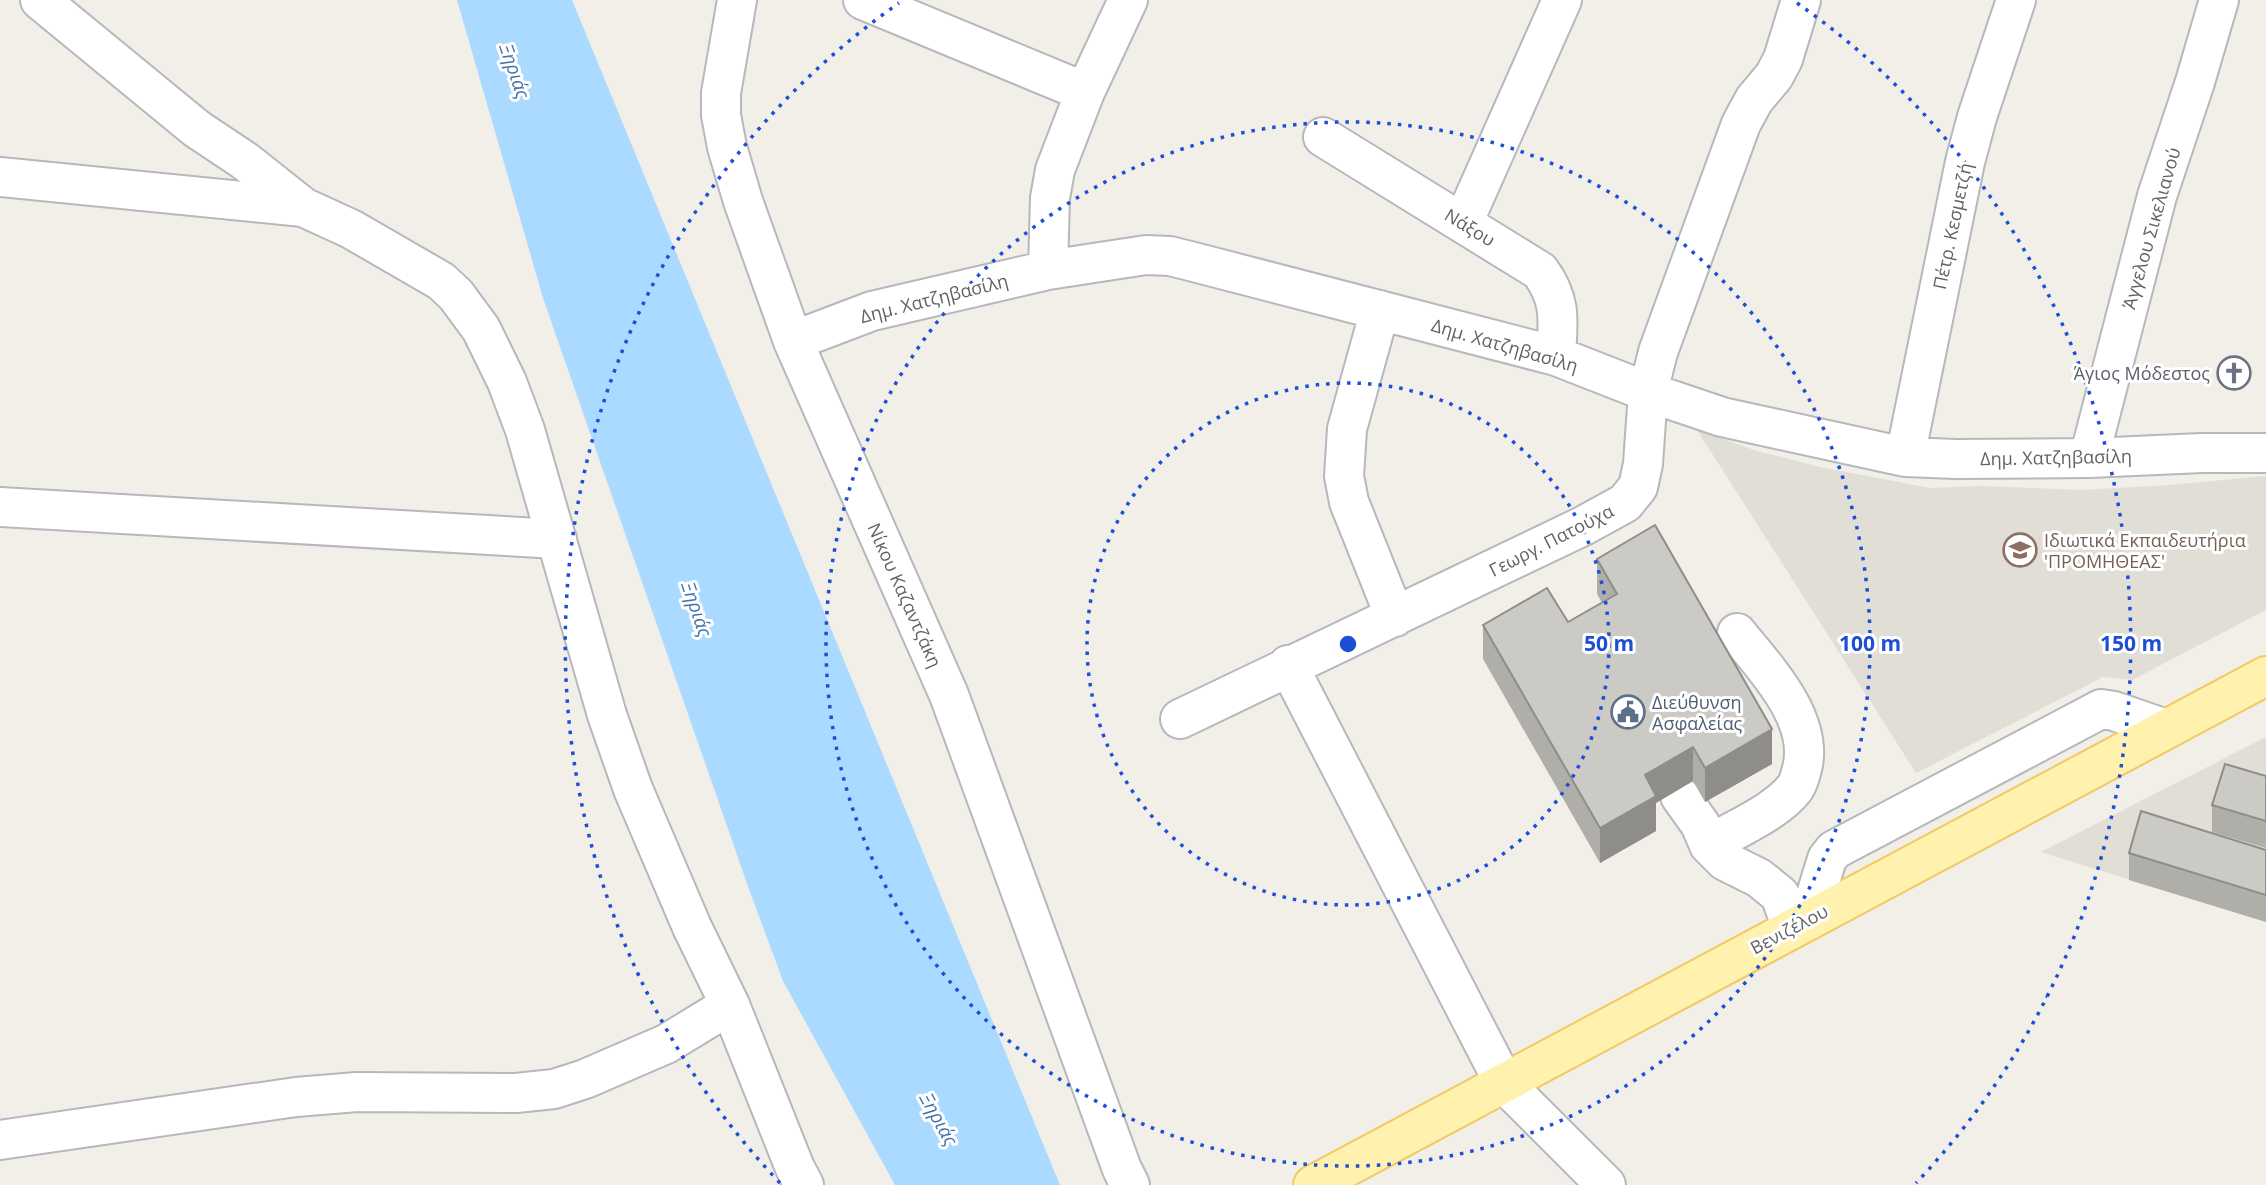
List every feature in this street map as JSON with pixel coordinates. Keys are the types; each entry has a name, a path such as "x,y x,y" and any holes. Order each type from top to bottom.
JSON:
{"main road":[{"name":"Βενιζέλου","path":"1313,1185 2266,676"}],"street":[{"path":"40,0 168,107 303,207 351,229 441,281 469,311 507,382 525,430 607,715 633,789 692,927 730,1005 804,1185"},
{"name":"Νίκου Καζαντζάκη","path":"737,0 721,115 727,147 743,201 793,341 949,695 1130,1185"},
{"path":"863,0 1085,92"},
{"path":"1048,270 1050,198 1055,170 1085,92 1128,0"},
{"path":"1463,223 1562,0"},
{"name":"Γεωργ. Πατούχα","path":"1180,719 1583,526 1625,503 1638,487 1640,479 1648,392 1662,338 1741,124 1754,100 1774,76 1783,59 1801,0"},
{"name":"Πέτρ. Κεσμετζή","path":"1905,457 1965,162 2015,0"},
{"name":"Άγγελου Σικελιανού","path":"2089,458 2157,196 2219,0"},
{"name":"Νάξου","path":"1323,137 1533,266 1553,290 1558,309 1556,356"},
{"path":"0,177 303,207"},
{"name":"Δημ. Χατζηβασίλη","path":"793,341 872,311 1048,270 1135,256 1161,255 1556,356 1722,417 1905,457 2089,458 2266,453"},
{"path":"1380,310 1348,429 1343,476 1349,502 1395,617"},
{"path":"0,507 557,539"},
{"path":"1709,845 1781,802 1797,786 1804,761 1801,731 1785,694 1737,633"},
{"path":"1288,665 1504,1083 1606,1185"},
{"path":"1680,796 1700,824 1709,845 1724,861 1759,878 1780,895 1801,923"},
{"path":"0,1140 296,1097 357,1092 516,1093 554,1089 666,1044 730,1005"}],"shaded area":[{"name":"Ιδιωτικά Εκπαιδευτήρια 'ΠΡΟΜΗΘΕΑΣ'","path":"1697,430 1757,451 1820,467 1930,488 1981,486 2082,490 2266,476 2266,610 2132,680 2103,677 1916,773"},
{"path":"2266,737 2266,922 2041,852"}],"water":[{"name":"Ξηριάς","path":"457,0 572,0 1060,1185 895,1185 783,981 543,298"}],"building":[{"name":"Διεύθυνση Ασφαλείας","path":"1655,525 1772,729 1705,768 1693,747 1645,775 1656,796 1600,828 1483,625 1547,588 1568,622 1617,594 1597,559"},
{"path":"2225,764 2266,776 2266,821 2212,805"},
{"path":"2141,811 2266,850 2266,895 2129,853"}],"place":[{"name":"Άγιος Μόδεστος","path":"2234,373"},
{"name":"Ιδιωτικά Εκπαιδευτήρια 'ΠΡΟΜΗΘΕΑΣ'","path":"2020,550"},
{"name":"Διεύθυνση Ασφαλείας","path":"1628,712"}]}
